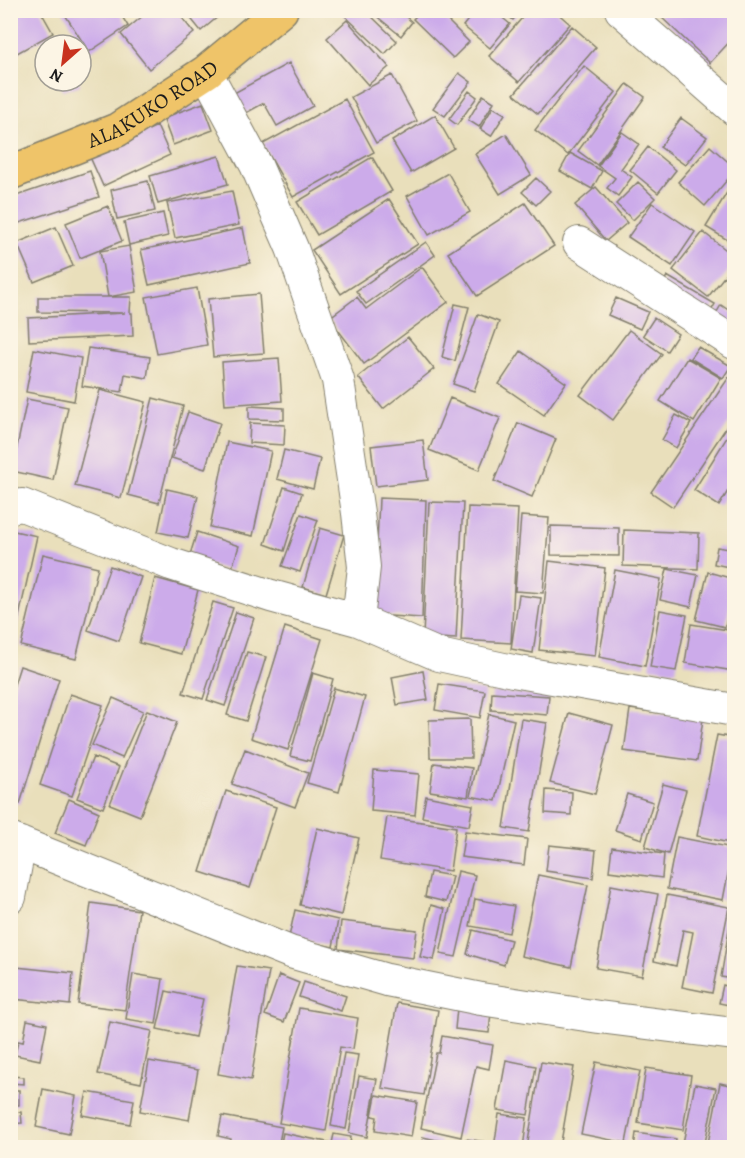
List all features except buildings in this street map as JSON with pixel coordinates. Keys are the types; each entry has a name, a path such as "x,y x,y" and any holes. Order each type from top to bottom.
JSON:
{"main road":[{"name":"ALAKUKO ROAD","path":"10,173 117,130 206,72 281,10"}],"street":[{"path":"621,10 735,109"},
{"path":"206,72 256,165 292,248 338,380 364,567 358,620"},
{"path":"579,243 735,342"},
{"path":"10,507 22,505 171,564 358,620 439,655 513,671 735,710"},
{"path":"10,897 15,841 290,952 387,980 481,999 587,1016 735,1034"}]}
